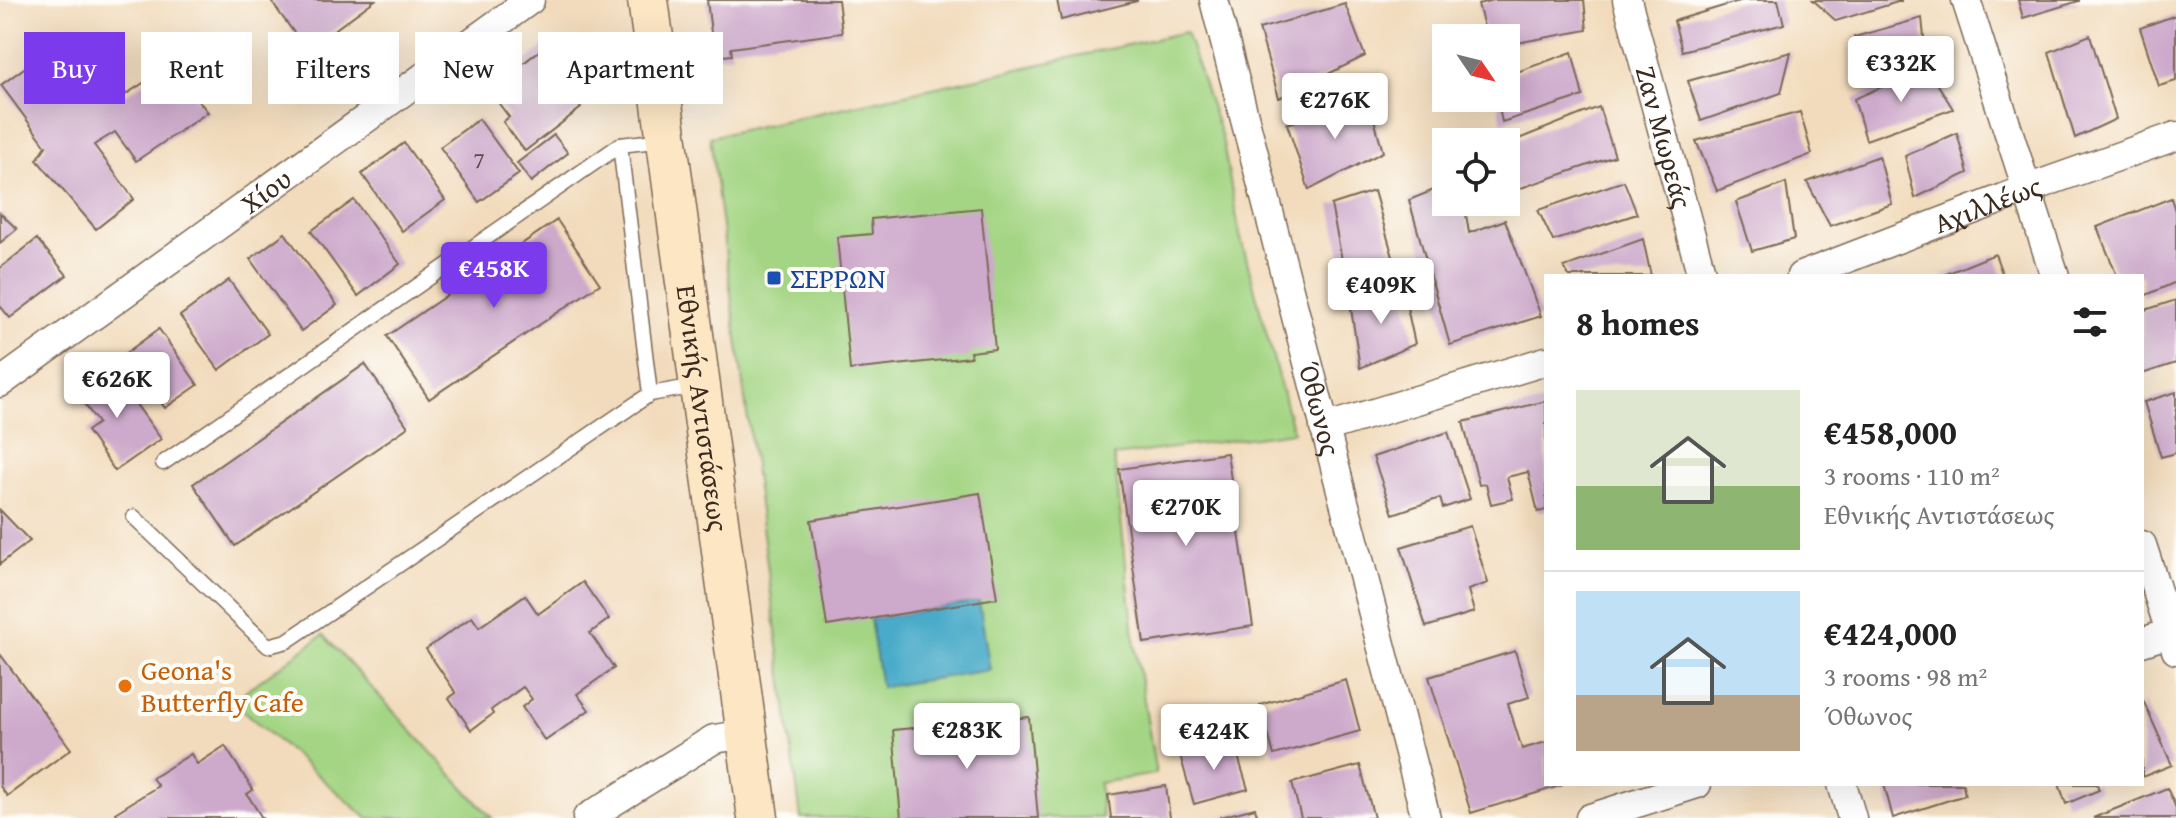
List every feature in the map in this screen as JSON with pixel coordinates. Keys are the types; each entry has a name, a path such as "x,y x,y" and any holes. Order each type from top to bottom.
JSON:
{"main road":[{"name":"Εθνικής Αντιστάσεως","path":"648,0 758,818"}],"street":[{"name":"Χίου","path":"0,383 530,0"},
{"name":"Όθωνος","path":"1214,0 1426,818"},
{"name":"Ζαν Μωρεάς","path":"1627,0 1701,274"},
{"path":"1966,0 2054,274"},
{"name":"Αχιλλέως","path":"1806,274 2027,189 2176,136"},
{"path":"1324,428 1544,362"},
{"path":"2144,551 2174,638 2144,642"},
{"path":"587,818 714,739 747,734"},
{"path":"1590,818 1691,786"},
{"path":"1843,786 1852,818"}],"lane":[{"path":"163,463 620,145 667,139"},
{"path":"620,145 650,394"},
{"path":"134,517 268,646 287,641 650,394 700,386"}],"green space":[{"path":"1186,32 1222,138 1240,235 1293,432 1114,456 1135,645 1156,774 1099,783 1102,818 801,818 710,137"},
{"path":"323,635 492,818 367,818 232,701"}],"water":[{"path":"979,601 990,670 881,687 870,619"}],"building":[{"path":"270,0 375,0 331,32 294,32"},
{"path":"707,0 838,0 842,33 731,48 732,55 723,56 723,32 711,32"},
{"path":"1057,0 1137,0 1137,1 1061,20"},
{"path":"1494,0 1584,0 1587,30 1520,42 1520,24 1483,24 1478,4"},
{"path":"1743,0 1778,0 1784,24 1682,51 1674,21"},
{"path":"1813,0 1901,0 1901,1 1836,21"},
{"path":"2018,0 2079,0 2079,1 2023,18"},
{"path":"1345,4 1365,56 1279,98 1259,29"},
{"path":"2176,15 2176,81 2159,86 2140,28"},
{"path":"1922,18 1927,67 1878,81 1854,37"},
{"path":"2090,35 2116,119 2075,138 2049,52"},
{"path":"538,52 538,104 578,104 581,108 525,151 503,122 509,117 499,104 522,104 522,64"},
{"path":"1572,52 1583,96 1502,122 1500,112 1520,112 1520,71"},
{"path":"1791,52 1781,93 1701,121 1688,81"},
{"path":"1927,67 1953,109 1866,140 1854,99"},
{"path":"24,68 24,104 125,104 125,95 141,84 141,104 201,104 208,112 136,161 115,132 94,145 134,199 96,229 37,160 46,146 1,85"},
{"path":"1368,97 1383,152 1309,190 1287,124"},
{"path":"1599,107 1615,156 1520,188 1520,138"},
{"path":"1800,112 1812,154 1717,191 1696,141"},
{"path":"479,119 519,174 479,202 440,147"},
{"path":"1957,133 1968,173 1915,198 1905,156"},
{"path":"554,135 568,153 531,182 517,163"},
{"path":"404,143 445,200 402,231 362,174"},
{"path":"1879,156 1892,204 1830,226 1807,182"},
{"path":"1624,181 1637,214 1553,241 1538,210"},
{"path":"1786,183 1794,239 1752,251 1736,202"},
{"path":"1374,191 1393,257 1345,275 1331,205"},
{"path":"1432,191 1432,216 1466,216 1469,233 1505,220 1541,316 1450,345 1409,200"},
{"path":"2171,198 2176,214 2176,282 2144,296 2144,274 2116,274 2097,227"},
{"path":"354,200 400,264 358,296 311,231"},
{"path":"981,208 995,349 970,352 971,357 850,370 837,237 872,234 871,219"},
{"path":"0,213 17,229 0,243"},
{"path":"557,220 600,284 429,399 387,336"},
{"path":"285,233 337,305 301,331 250,259"},
{"path":"37,239 67,275 10,318 0,306 0,268"},
{"path":"1643,239 1651,274 1568,274 1564,267"},
{"path":"1995,254 2002,274 1946,274"},
{"path":"229,280 268,334 219,370 180,316"},
{"path":"1403,289 1415,344 1360,368 1350,302"},
{"path":"2176,300 2176,363 2144,373 2144,310"},
{"path":"159,329 198,385 165,408 126,353"},
{"path":"365,364 408,427 235,546 193,484"},
{"path":"110,368 161,439 115,471 87,431 98,423 76,392"},
{"path":"2176,392 2176,453 2161,457 2144,402"},
{"path":"1544,402 1544,510 1538,512 1528,472 1507,477 1513,499 1491,504 1486,484 1479,485 1463,422"},
{"path":"1448,432 1470,499 1443,508 1440,498 1393,514 1373,457"},
{"path":"1227,453 1253,626 1144,643 1119,469"},
{"path":"980,493 997,598 827,626 811,520"},
{"path":"0,510 30,541 0,564"},
{"path":"1470,526 1488,583 1468,590 1474,612 1426,627 1401,547"},
{"path":"583,582 609,619 590,633 614,668 577,694 589,710 545,741 522,707 532,699 523,687 491,710 493,714 471,730 449,698 456,693 426,649 472,617 479,627 525,595 538,614"},
{"path":"1515,651 1529,697 1508,704 1522,749 1544,743 1544,786 1560,786 1471,813 1429,677"},
{"path":"0,654 71,749 7,796 0,786"},
{"path":"1346,680 1360,731 1274,755 1260,705"},
{"path":"2144,702 2172,765 2144,776"},
{"path":"1029,717 1038,818 901,818 893,730"},
{"path":"1233,740 1248,789 1194,804 1180,755"},
{"path":"225,746 253,790 247,794 262,818 118,818 115,813 158,786 152,778 191,754 197,764"},
{"path":"1360,765 1374,818 1301,818 1292,783"},
{"path":"1166,786 1170,818 1111,818 1108,795"},
{"path":"1885,786 1963,786 1965,795 1893,818"},
{"path":"2060,786 2098,786 2099,790 2066,804"},
{"path":"2167,788 2176,808 2176,818 2093,818"},
{"path":"1255,808 1258,818 1220,818 1220,817"}],"place":[{"name":"ΣΕΡΡΩΝ","path":"774,278"},
{"name":"Geona's Butterfly Cafe","path":"125,686"}]}
